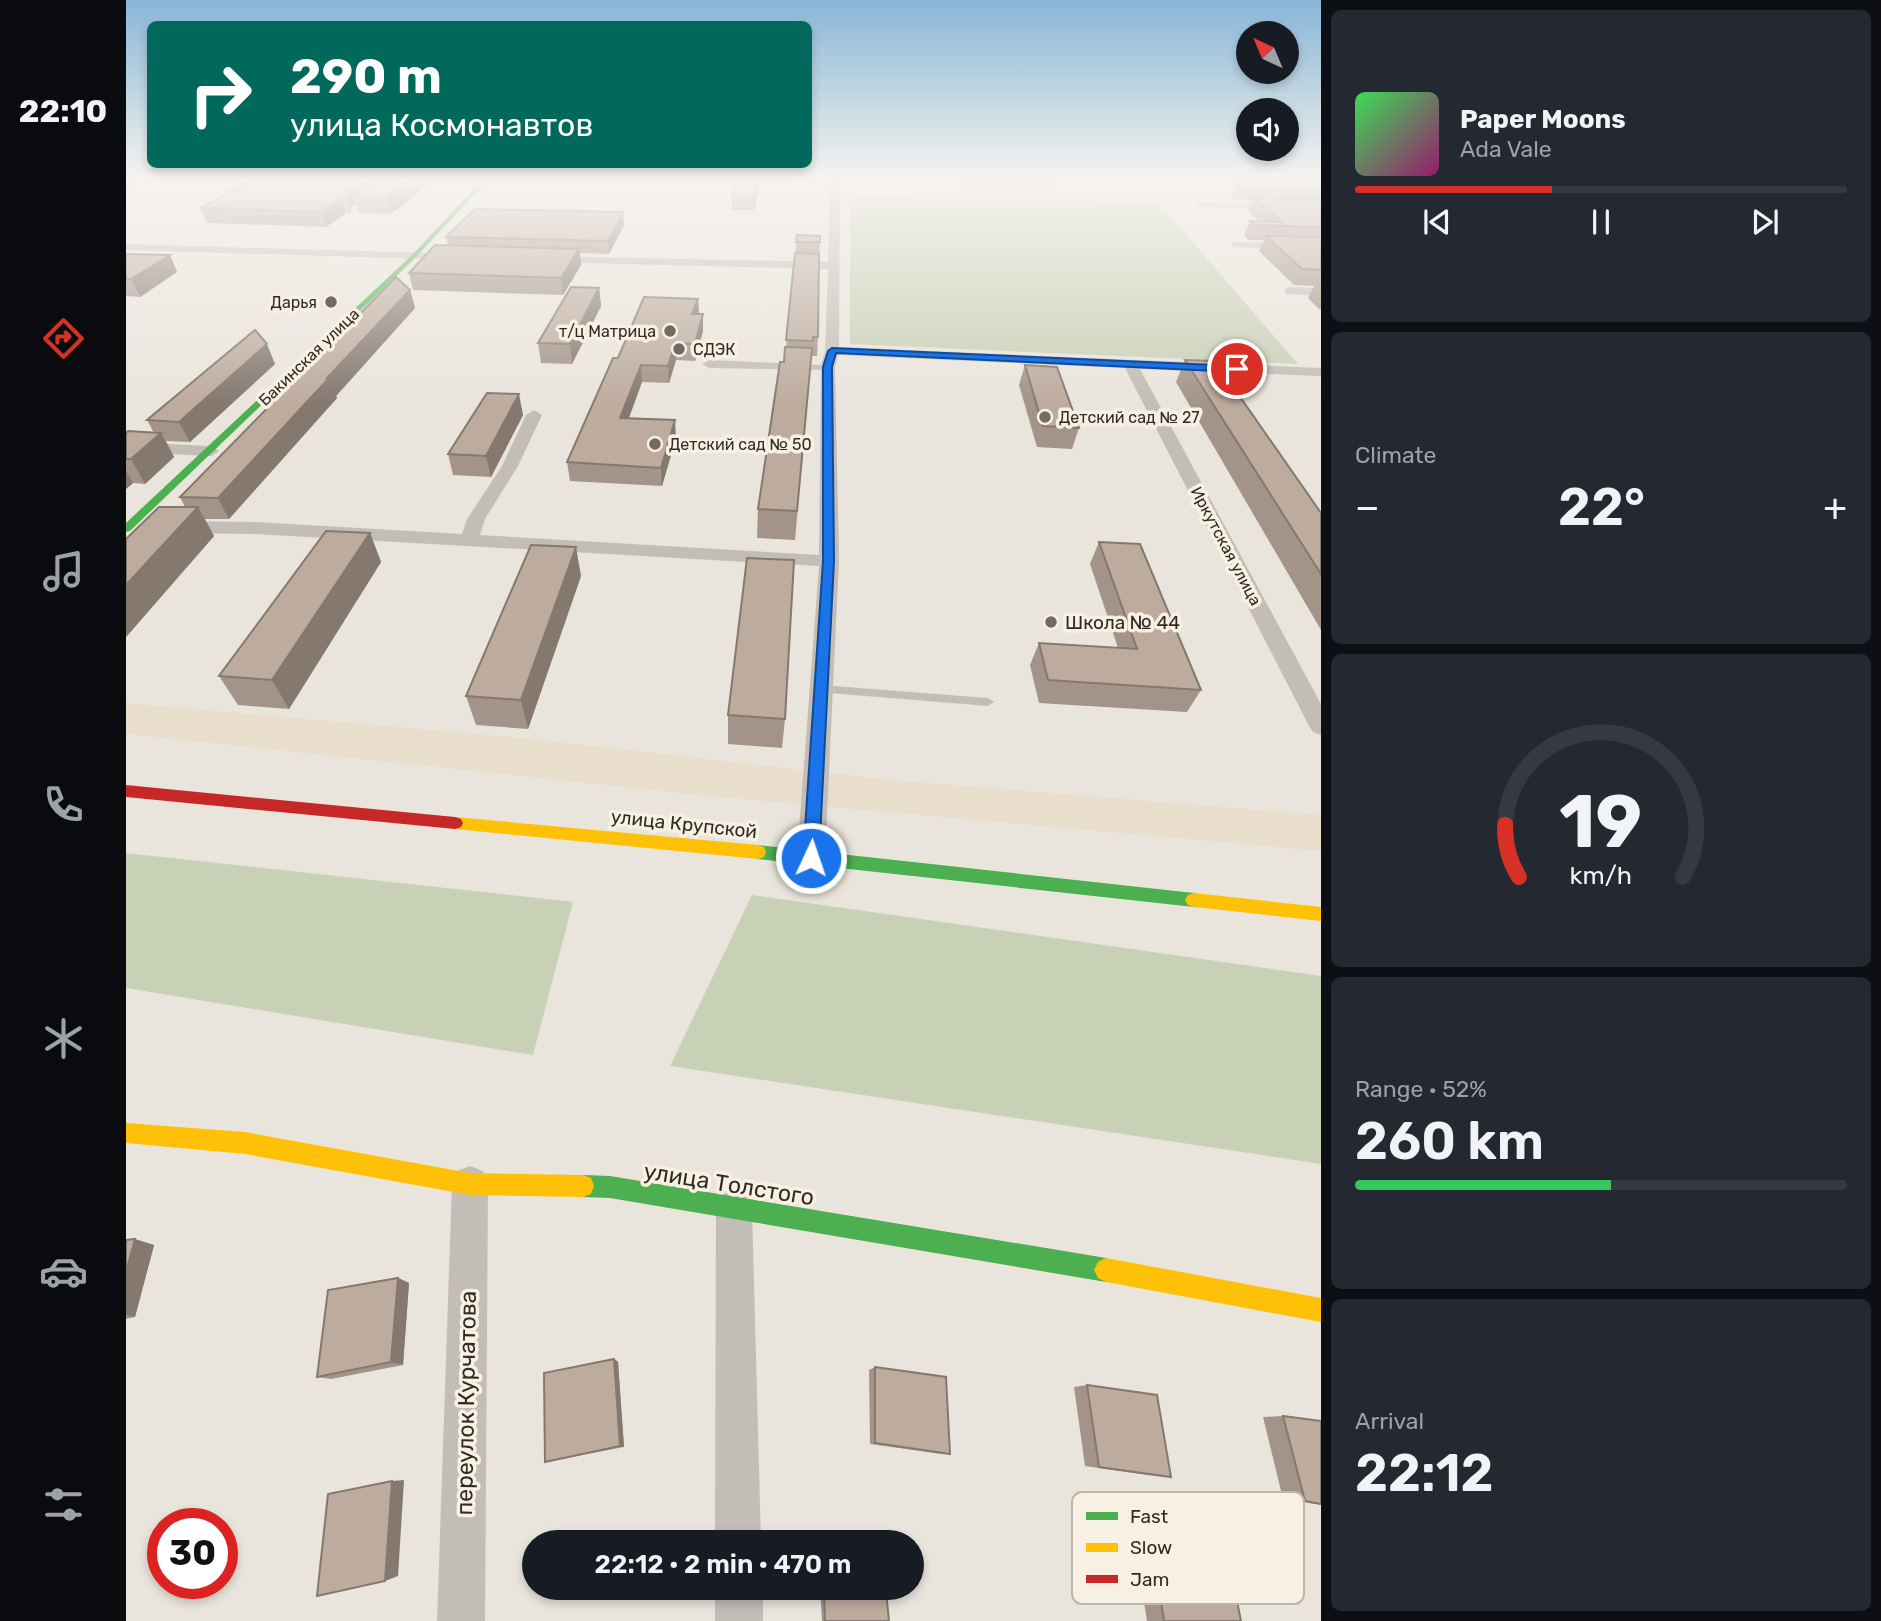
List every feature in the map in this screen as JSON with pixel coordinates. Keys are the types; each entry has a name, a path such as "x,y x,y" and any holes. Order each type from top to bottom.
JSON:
{"street":[{"path":"330,254 466,257"},
{"name":"Бакинская улица","path":"127,528 417,254"},
{"path":"624,261 627,254"},
{"path":"811,858 828,561 832,254"},
{"path":"532,259 832,266"},
{"path":"1289,291 1321,292"},
{"path":"709,364 830,359 1321,372"},
{"name":"Иркутская улица","path":"1131,365 1321,726"},
{"path":"469,541 476,519 510,466 534,415"},
{"path":"126,447 211,451"},
{"path":"127,528 255,528 828,561"},
{"name":"улица Крупской","path":"126,791 811,858 1321,914"},
{"name":"улица Толстого","path":"126,1133 245,1143 470,1184 610,1187 1209,1287 1321,1310"},
{"name":"переулок Курчатова","path":"461,1621 470,1184"},
{"path":"734,1208 738,1530"},
{"path":"739,1600 739,1621"}],"lane":[{"path":"821,689 988,702"}],"green space":[{"path":"850,254 1203,254 1298,364 850,344"},
{"path":"126,853 573,902 533,1055 126,988"},
{"path":"752,895 1321,976 1321,1164 670,1066"}],"shaded area":[{"path":"126,703 532,739 891,780 1321,815 1321,851 718,797 126,734"}],"building":[{"path":"126,254 170,255 131,279 126,279"},
{"path":"427,254 576,254 561,278 409,273"},
{"path":"795,254 819,254 818,337 813,337 813,341 786,340"},
{"path":"1285,254 1321,254 1321,270 1302,269"},
{"path":"396,277 410,290 218,498 180,497"},
{"path":"571,287 599,288 570,344 538,343"},
{"path":"644,297 698,299 692,314 703,314 695,344 675,343 668,366 641,365 620,418 675,420 661,468 567,462 613,358 618,358"},
{"path":"255,330 267,344 179,422 147,420"},
{"path":"785,347 812,348 797,511 758,509 780,362 784,362"},
{"path":"1185,360 1215,361 1321,513 1321,574"},
{"path":"1025,365 1057,367 1079,428 1043,426"},
{"path":"487,393 519,394 486,456 448,454"},
{"path":"128,431 161,433 131,459 126,459"},
{"path":"159,507 198,507 126,585 126,539"},
{"path":"326,531 370,533 272,680 219,676"},
{"path":"1099,542 1140,544 1201,690 1048,680 1039,643 1137,649"},
{"path":"531,545 576,547 521,700 466,696"},
{"path":"747,558 794,560 785,719 728,715"},
{"path":"135,1239 126,1272 126,1240"},
{"path":"398,1278 391,1362 317,1377 328,1290"},
{"path":"614,1359 620,1446 545,1462 544,1373"},
{"path":"875,1367 946,1377 950,1454 875,1443"},
{"path":"1087,1385 1157,1395 1171,1477 1099,1467"},
{"path":"1283,1416 1321,1421 1321,1504 1305,1501"},
{"path":"392,1481 385,1581 317,1596 328,1494"},
{"path":"824,1600 887,1600 889,1621 825,1621"},
{"path":"1161,1604 1238,1604 1241,1621 1164,1621"}],"traffic: fast":[{"path":"126,529 416,254"},
{"path":"758,852 1194,900"},
{"path":"583,1186 610,1187 1106,1270"}],"traffic: slow":[{"path":"455,823 758,852"},
{"path":"1194,900 1321,914"},
{"path":"126,1133 245,1143 470,1184 583,1186"},
{"path":"1106,1270 1321,1310"}],"traffic: jam":[{"path":"126,791 455,823"}],"place":[{"name":"Дарья","path":"331,302"},
{"name":"т/ц Матрица","path":"670,331"},
{"name":"СДЭК","path":"679,349"},
{"name":"Детский сад № 27","path":"1045,417"},
{"name":"Детский сад № 50","path":"655,444"},
{"name":"Школа № 44","path":"1051,622"}],"route":[{"path":"811,858 828,561 828,367 832,351 1237,369"}]}
